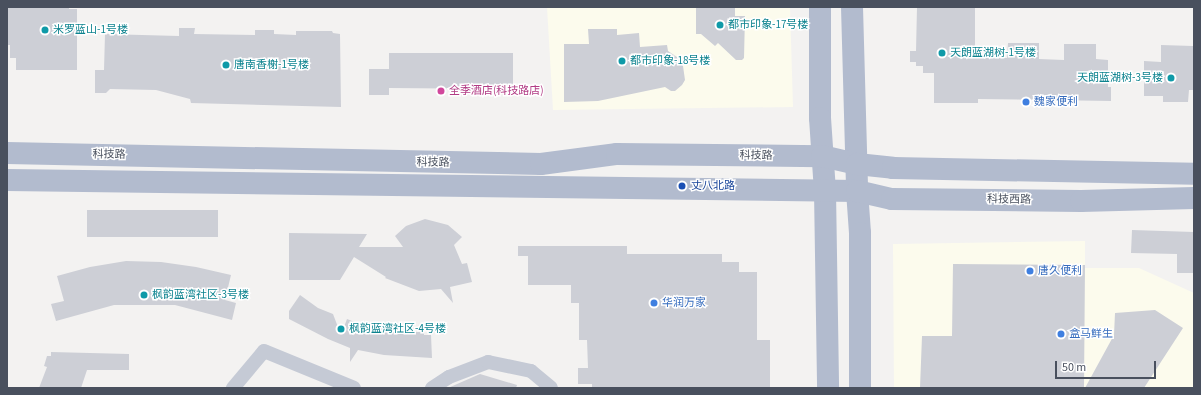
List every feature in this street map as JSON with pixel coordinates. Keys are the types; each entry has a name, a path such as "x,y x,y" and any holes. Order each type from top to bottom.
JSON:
{"main road":[{"path":"820,7 828,388"},
{"path":"852,7 857,164 856,191 860,233 860,388"},
{"name":"科技路","path":"7,153 541,164 617,154 822,156 857,164"},
{"path":"857,164 893,168 1194,174"},
{"name":"科技路","path":"7,180 824,191"},
{"name":"科技西路","path":"824,191 856,191 892,199 1081,200 1194,198"}],"street":[{"path":"233,388 264,351 354,388"},
{"path":"432,388 449,377 488,362 531,371 551,388"}],"shaded area":[{"path":"547,7 790,7 793,107 553,110"},
{"path":"1085,241 1085,268 1139,268 1194,293 1194,388 894,388 893,244"}],"building":[{"name":"米罗蓝山-1号楼","path":"7,7 69,7 69,9 77,9 77,70 16,70 16,58 10,58 10,45 7,45"},
{"name":"都市印象-17号楼","path":"696,7 735,7 735,16 745,16 744,58 742,60 736,60 718,43 715,46 701,34 696,34"},
{"name":"天朗蓝湖树-1号楼","path":"917,7 975,7 975,58 1007,58 1008,43 1039,43 1039,59 1064,60 1064,44 1096,44 1096,59 1108,60 1108,87 1111,87 1111,101 978,99 978,103 934,103 934,73 923,73 923,66 916,66 916,62 910,62 910,51 916,51"},
{"name":"唐南香榭-1号楼","path":"179,28 195,28 194,34 255,35 255,30 274,30 274,34 296,35 296,31 332,31 333,33 340,34 341,107 191,103 190,99 156,90 110,89 106,93 95,93 95,70 104,70 105,34 179,36"},
{"name":"都市印象-18号楼","path":"588,29 617,29 617,35 639,33 640,47 667,45 668,51 677,57 683,66 685,80 675,91 671,91 665,87 598,101 564,102 564,44 589,44"},
{"name":"天朗蓝湖树-3号楼","path":"1161,45 1193,46 1194,90 1189,90 1188,102 1163,102 1163,96 1144,96 1144,61 1161,62"},
{"path":"389,53 513,53 513,84 504,84 504,89 389,88 389,95 369,95 369,69 389,69"},
{"path":"87,210 218,210 218,237 87,237"},
{"path":"425,219 448,225 462,237 454,245 462,264 467,263 472,282 450,287 453,303 441,289 419,291 385,278 386,277 354,257 340,280 289,280 289,233 367,234 359,247 403,247 395,236 406,226"},
{"path":"1132,230 1194,232 1194,273 1177,273 1177,254 1131,253"},
{"path":"518,246 627,246 627,254 722,254 722,262 739,262 739,272 757,272 757,340 770,340 770,388 592,388 592,384 578,384 578,368 588,368 587,340 579,340 579,303 571,303 571,285 528,285 528,256 518,256"},
{"name":"枫韵蓝湾社区-3号楼","path":"126,261 161,262 196,267 231,275 225,300 236,303 232,320 175,305 114,305 56,321 51,304 64,301 57,276 90,267"},
{"path":"953,264 1085,265 1084,388 920,388 922,336 952,336"},
{"name":"枫韵蓝湾社区-4号楼","path":"300,295 318,308 333,314 341,335 347,319 362,325 409,332 424,332 424,335 431,335 432,358 384,355 358,350 350,362 350,348 328,339 289,319 289,311"},
{"path":"1155,310 1183,328 1144,388 1085,388 1114,335 1115,313"},
{"path":"51,352 129,354 129,370 87,370 81,388 39,388 47,367 44,366 47,356 51,356"},
{"path":"480,374 517,385 516,388 448,388"}],"place":[{"name":"都市印象-17号楼","path":"720,25"},
{"name":"米罗蓝山-1号楼","path":"45,30"},
{"name":"天朗蓝湖树-1号楼","path":"942,53"},
{"name":"都市印象-18号楼","path":"622,61"},
{"name":"唐南香榭-1号楼","path":"226,65"},
{"name":"天朗蓝湖树-3号楼","path":"1171,78"},
{"name":"全季酒店(科技路店)","path":"441,91"},
{"name":"魏家便利","path":"1026,102"},
{"name":"丈八北路","path":"682,186"},
{"name":"唐久便利","path":"1030,271"},
{"name":"枫韵蓝湾社区-3号楼","path":"144,295"},
{"name":"华润万家","path":"654,303"},
{"name":"枫韵蓝湾社区-4号楼","path":"341,329"},
{"name":"盒马鲜生","path":"1061,334"}]}
